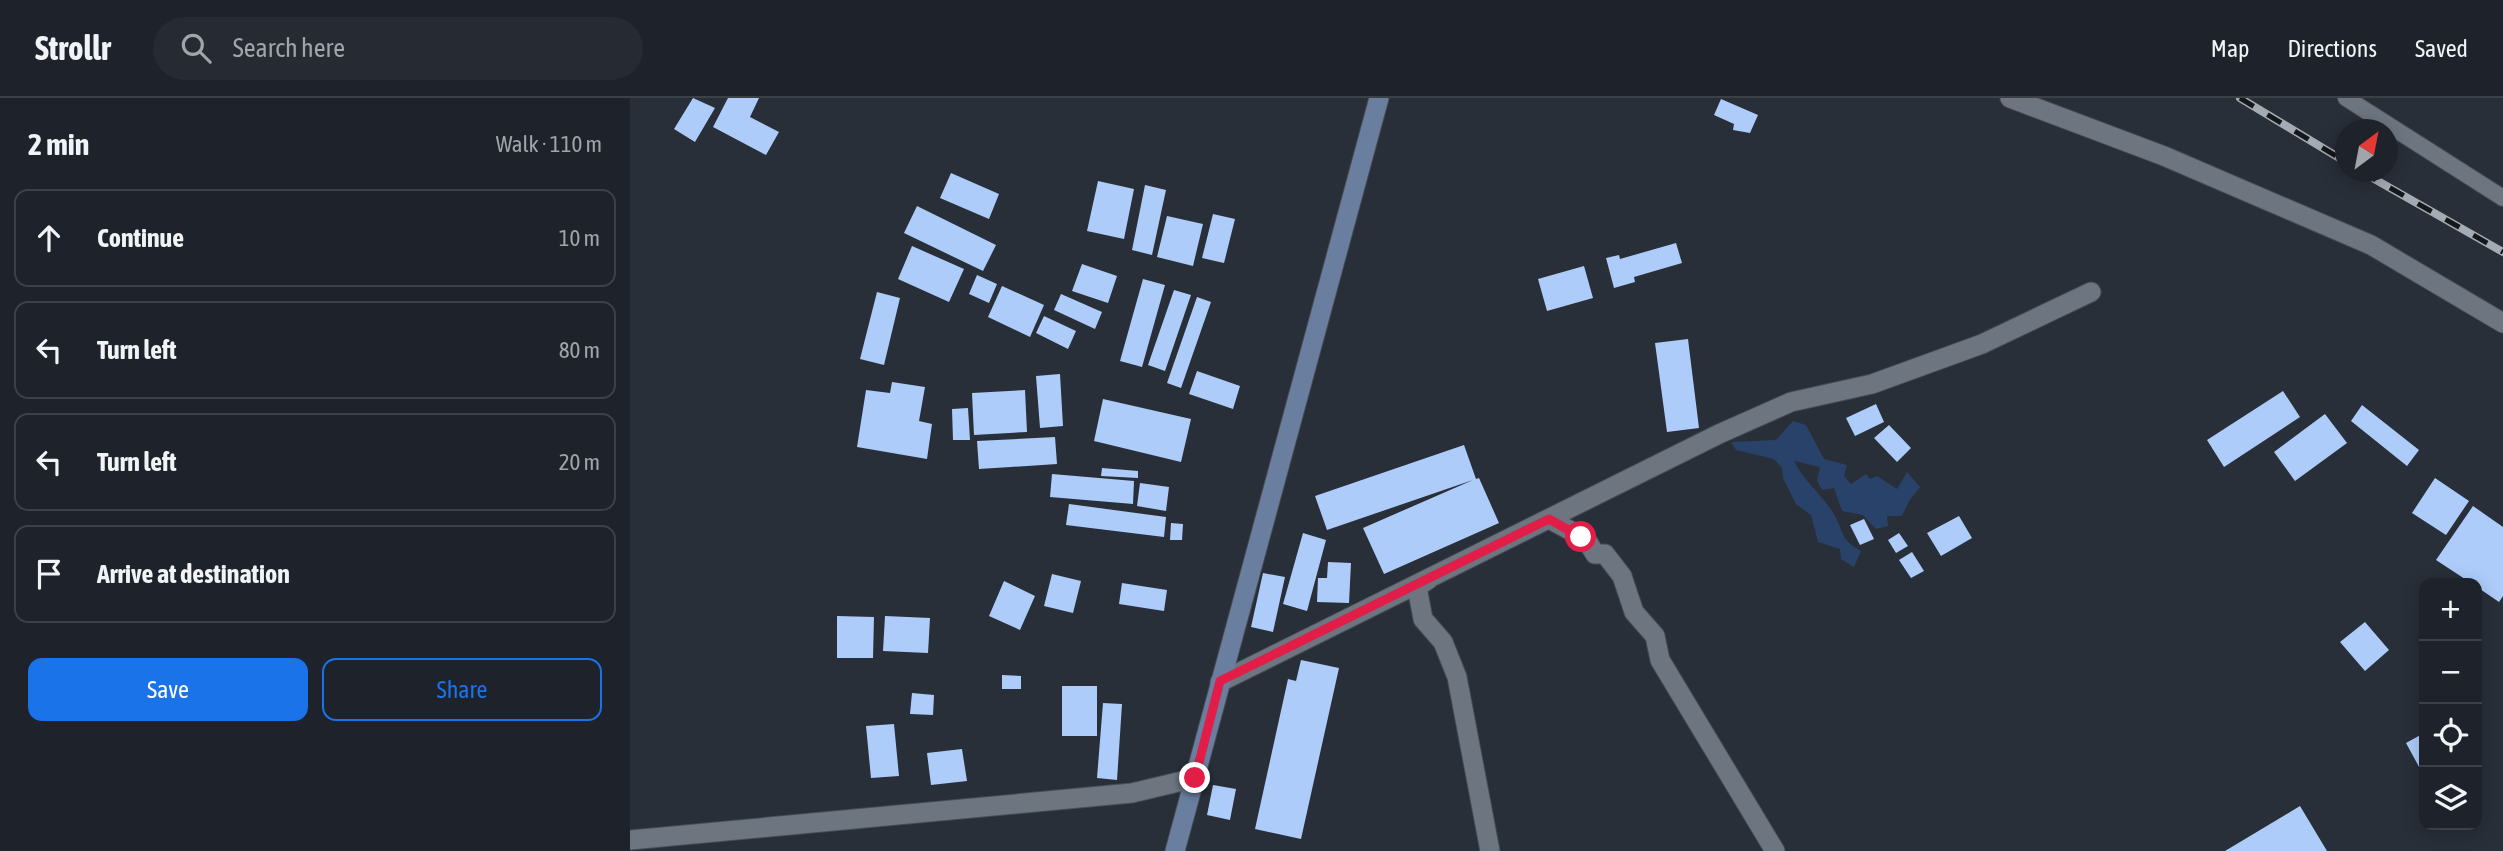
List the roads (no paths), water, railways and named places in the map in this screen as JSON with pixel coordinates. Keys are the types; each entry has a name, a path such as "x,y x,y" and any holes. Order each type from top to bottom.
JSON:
{"main road":[{"path":"1175,851 1379,98"}],"street":[{"path":"2010,98 2164,156 2371,245 2503,323"},
{"path":"1220,681 1719,434 1791,402 1872,384 1970,348 2091,292"},
{"path":"1549,519 1586,539 1595,554 1605,554 1622,576 1634,612 1655,636 1660,660 1775,851"},
{"path":"1445,569 1417,587 1423,619 1443,642 1457,677 1490,851"},
{"path":"630,840 1132,793 1195,778"}],"lane":[{"path":"2346,98 2503,198"}],"railway":[{"path":"2240,98 2335,155"},
{"path":"2380,182 2503,252"}]}
